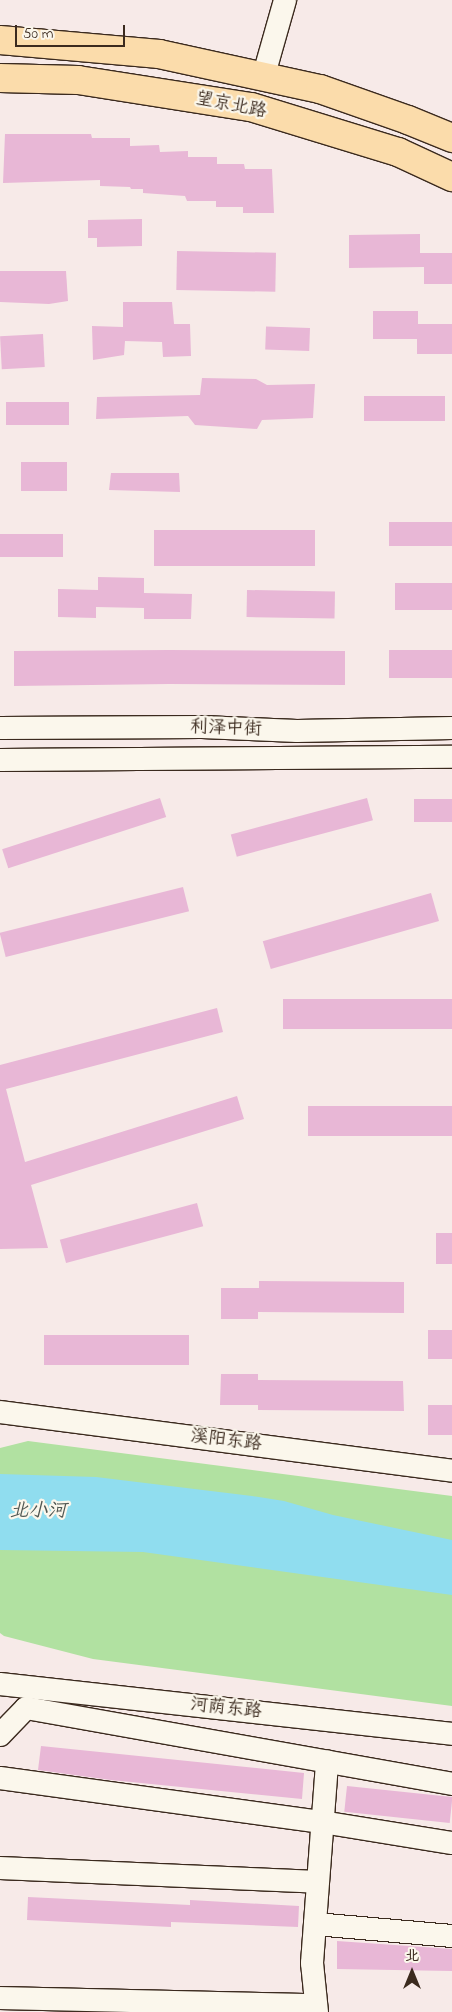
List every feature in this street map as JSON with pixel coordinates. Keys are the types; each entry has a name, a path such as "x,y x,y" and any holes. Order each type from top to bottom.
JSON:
{"main road":[{"name":"望京北路","path":"0,40 159,54 320,89 408,120 452,138"},
{"name":"望京北路","path":"0,78 78,80 251,107 398,152 452,177"}],"street":[{"path":"263,78 285,0"},
{"name":"利泽中街","path":"0,728 202,727 297,731 452,728"},
{"name":"利泽中街","path":"0,760 452,757"},
{"name":"溪阳东路","path":"0,1412 452,1471"},
{"name":"河荫东路","path":"0,1684 452,1734"},
{"path":"0,1735 26,1708 452,1784"},
{"path":"0,1998 317,2008 312,1964 327,1762"},
{"path":"0,1778 322,1822 452,1843"},
{"path":"0,1868 318,1882"},
{"path":"315,1924 452,1936"}],"green space":[{"path":"28,1441 452,1496 452,1706 93,1659 4,1636 0,1633 0,1448"}],"water":[{"name":"北小河","path":"0,1474 96,1477 252,1496 284,1501 333,1515 452,1540 452,1595 143,1552 0,1550"}],"building":[{"path":"5,134 91,134 92,138 130,138 130,146 159,145 160,152 188,151 188,157 217,157 217,164 244,164 245,169 272,169 274,213 243,213 243,207 216,207 216,201 187,201 185,196 143,193 143,189 131,189 130,187 100,186 100,180 3,183"},
{"path":"142,219 142,246 97,247 97,238 88,238 88,220"},
{"path":"420,234 420,253 452,253 452,284 424,284 424,267 349,268 349,235"},
{"path":"177,251 276,253 275,292 176,290"},
{"path":"0,271 66,271 68,301 49,304 0,302"},
{"path":"123,302 172,302 174,324 190,324 191,356 163,357 162,342 125,341 124,355 93,360 92,326 123,327"},
{"path":"373,311 418,311 418,324 452,324 452,354 417,354 417,339 373,339"},
{"path":"266,326 310,328 309,351 265,349"},
{"path":"43,334 45,367 2,369 0,336"},
{"path":"202,378 256,379 267,385 315,384 313,418 262,420 257,429 195,425 188,416 96,419 97,397 200,395"},
{"path":"364,396 445,396 445,421 364,421"},
{"path":"6,402 69,402 69,425 6,425"},
{"path":"21,462 67,462 67,491 21,491"},
{"path":"111,473 179,473 180,492 109,490"},
{"path":"389,522 452,522 452,546 389,546"},
{"path":"154,530 315,530 315,566 154,566"},
{"path":"0,534 63,534 63,557 0,557"},
{"path":"98,577 144,578 144,593 192,594 191,619 144,619 144,608 96,607 96,618 58,617 58,589 98,590"},
{"path":"395,583 452,583 452,610 395,610"},
{"path":"247,590 335,592 335,619 247,617"},
{"path":"389,650 452,650 452,678 389,678"},
{"path":"14,651 345,651 345,685 169,684 14,686"},
{"path":"160,798 166,817 8,868 2,849"},
{"path":"367,798 373,820 237,857 231,834"},
{"path":"414,799 452,799 452,822 414,822"},
{"path":"183,887 189,911 6,957 0,933"},
{"path":"431,893 439,921 271,969 263,941"},
{"path":"283,999 452,999 452,1029 283,1029"},
{"path":"217,1008 223,1032 6,1089 25,1162 237,1096 244,1119 31,1185 48,1248 0,1249 0,1065"},
{"path":"308,1106 452,1106 452,1136 308,1136"},
{"path":"197,1203 203,1226 66,1263 60,1240"},
{"path":"436,1233 452,1233 452,1264 436,1264"},
{"path":"259,1281 404,1282 404,1313 258,1312 258,1319 221,1319 221,1288 259,1288"},
{"path":"428,1330 452,1330 452,1359 428,1359"},
{"path":"44,1335 189,1335 189,1365 44,1365"},
{"path":"221,1374 258,1374 258,1380 403,1381 404,1411 258,1410 258,1405 220,1405"},
{"path":"428,1405 452,1405 452,1435 428,1435"},
{"path":"41,1746 304,1773 302,1799 111,1780 38,1770"},
{"path":"347,1786 452,1797 450,1823 344,1812"},
{"path":"28,1897 190,1905 190,1900 299,1906 298,1927 171,1922 171,1927 27,1920"},
{"path":"337,1941 452,1949 452,1971 337,1969"}]}
